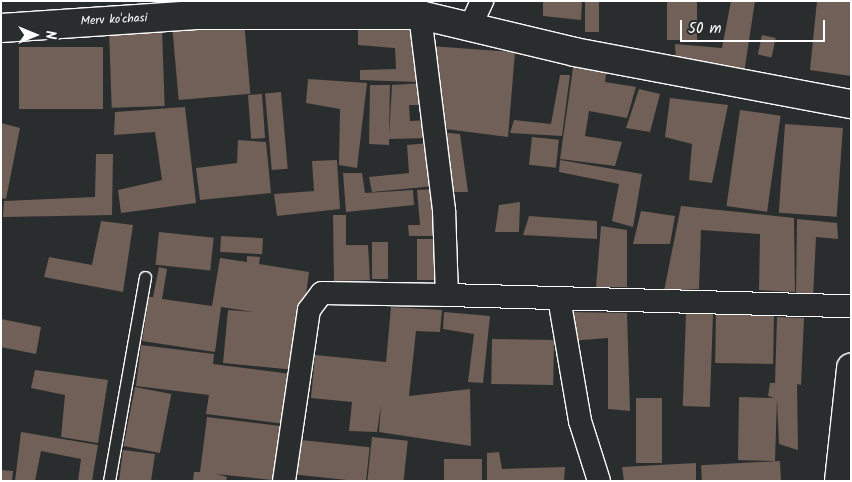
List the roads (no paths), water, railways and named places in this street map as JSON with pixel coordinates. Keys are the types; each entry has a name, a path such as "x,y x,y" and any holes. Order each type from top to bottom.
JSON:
{"street":[{"path":"470,27 482,1"},
{"name":"Merv ko'chasi","path":"1,28 198,8 420,16 576,52 851,104"},
{"path":"420,16 444,210 447,295"},
{"path":"284,481 310,310 322,293 851,306"},
{"path":"559,298 580,421 599,481"},
{"path":"839,481 851,368"}],"lane":[{"path":"109,481 144,277"}]}
